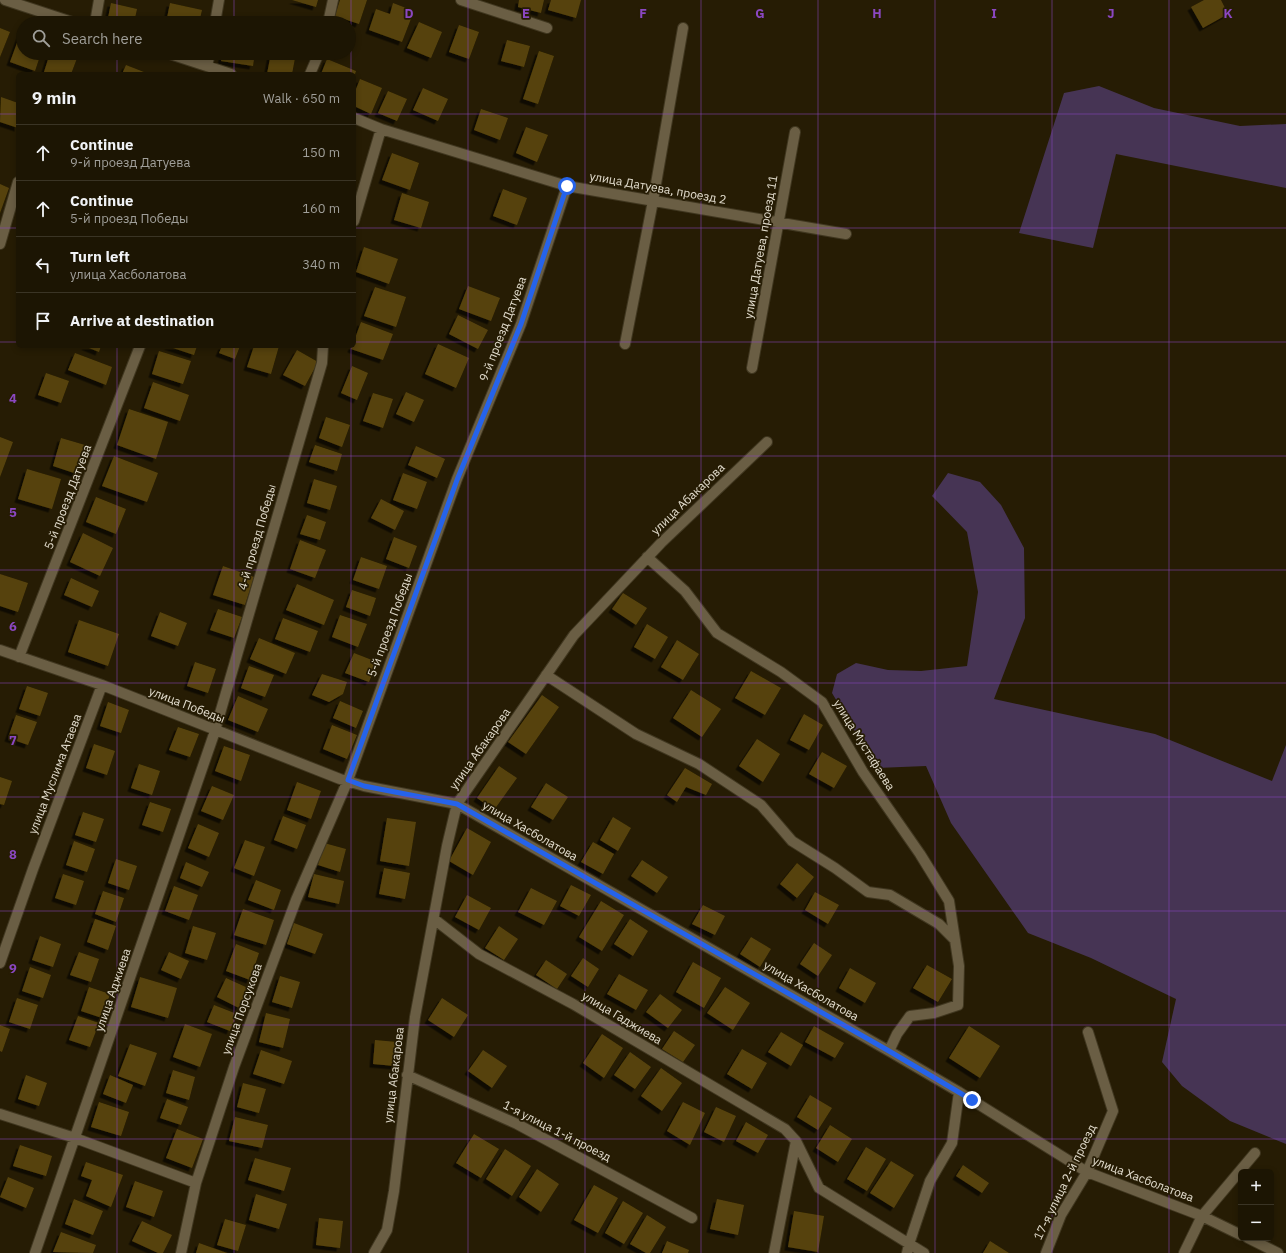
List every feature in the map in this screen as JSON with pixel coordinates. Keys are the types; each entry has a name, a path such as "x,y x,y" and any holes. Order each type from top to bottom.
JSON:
{"street":[{"path":"5,0 54,16"},
{"path":"96,16 99,0"},
{"path":"216,16 219,0"},
{"path":"330,16 333,0"},
{"path":"461,0 547,28"},
{"path":"625,344 653,201 683,28"},
{"path":"189,60 222,72"},
{"path":"207,66 208,60"},
{"path":"311,72 316,60"},
{"name":"улица Датуева, проезд 2","path":"356,119 381,128 567,186 846,234"},
{"path":"356,215 381,128"},
{"name":"улица Датуева, проезд 11","path":"752,368 795,132"},
{"name":"9-й проезд Датуева","path":"457,480 521,324 567,186"},
{"path":"0,244 16,189"},
{"name":"5-й проезд Датуева","path":"19,657 139,348"},
{"name":"4-й проезд Победы","path":"214,732 322,363 323,348"},
{"name":"улица Абакарова","path":"378,1251 387,1230 394,1191 414,1017 447,846 457,804 574,635 647,557 767,442"},
{"name":"5-й проезд Победы","path":"348,780 457,480"},
{"name":"улица Мустафаева","path":"647,557 685,591 717,633 781,672 822,702 863,772 920,854 949,901 959,966 958,1005 934,1013 910,1016 897,1034 889,1051"},
{"name":"улица Победы","path":"0,650 102,685 214,732 340,779 348,780 364,786"},
{"path":"546,674 636,734 705,768 761,805 792,841 835,868 868,892 890,895 939,924 955,940"},
{"name":"улица Муслима Атаева","path":"0,963 33,869 102,685"},
{"name":"улица Аджиева","path":"35,1253 214,732"},
{"name":"улица Порсукова","path":"181,1253 196,1183 234,1067 296,900 348,780"},
{"name":"улица Хасболатова","path":"364,786 457,804 889,1051 959,1092 1087,1172 1202,1216 1238,1234"},
{"name":"улица Гаджиева","path":"434,919 479,954 580,1008 785,1129 796,1141 819,1188 908,1248 924,1253"},
{"name":"17-я улица 2-й проезд","path":"1046,1253 1061,1215 1087,1172 1113,1111 1088,1032"},
{"name":"1-я улица 1-й проезд","path":"407,1075 517,1124 692,1218"},
{"path":"908,1248 930,1181 952,1143 959,1092"},
{"path":"0,1114 75,1138 196,1183"},
{"path":"774,1253 796,1141"},
{"path":"1184,1253 1202,1216 1255,1153"},
{"path":"1254,1241 1278,1253"}],"shaded area":[{"path":"1099,86 1154,108 1240,126 1286,124 1286,188 1116,154 1093,248 1019,233 1064,93"},
{"path":"948,473 980,482 1001,505 1024,548 1025,618 994,699 1155,734 1272,781 1286,745 1286,1144 1230,1121 1182,1086 1162,1062 1176,999 1091,958 1028,933 951,823 926,766 877,768 832,693 837,674 856,663 888,670 921,671 967,666 978,592 967,532 932,496"}],"building":[{"path":"292,0 318,0 316,7"},
{"path":"340,0 367,0 359,24 356,23 356,16 335,16"},
{"path":"519,0 544,0 541,13 518,7"},
{"path":"551,0 581,0 576,18 548,10"},
{"path":"1204,0 1221,0 1228,14 1203,28 1191,7"},
{"path":"111,3 137,9 136,16 108,16"},
{"path":"170,3 202,10 201,16 167,16"},
{"path":"393,3 414,11 402,42 369,30 376,9 390,14"},
{"path":"419,22 442,32 431,58 407,48"},
{"path":"459,25 479,32 469,59 449,52"},
{"path":"0,28 10,32 0,57"},
{"path":"507,40 530,46 524,67 501,61"},
{"path":"16,46 16,60 39,60 35,71 10,62"},
{"path":"539,51 554,56 538,104 523,99"},
{"path":"48,60 76,60 72,72 44,72"},
{"path":"221,60 254,60 253,66"},
{"path":"270,60 295,60 292,72 267,72"},
{"path":"327,60 356,71 356,72 322,72"},
{"path":"126,65 144,72 123,72"},
{"path":"360,79 382,88 371,114 356,107 356,89"},
{"path":"423,88 448,99 438,121 413,110"},
{"path":"388,91 407,99 397,121 378,113"},
{"path":"1,97 16,102 16,127 0,122"},
{"path":"481,109 508,118 500,140 474,130"},
{"path":"526,127 548,135 537,162 516,153"},
{"path":"392,153 419,163 410,190 382,180"},
{"path":"0,184 9,188 0,213"},
{"path":"503,189 527,198 517,225 493,216"},
{"path":"402,193 429,202 421,228 394,220"},
{"path":"364,247 398,259 389,284 356,272"},
{"path":"468,286 500,298 491,321 459,309"},
{"path":"375,287 406,297 396,327 364,316"},
{"path":"458,315 488,330 478,349 449,334"},
{"path":"361,322 393,334 383,360 351,349 356,348 356,336"},
{"path":"438,344 469,358 456,388 425,374"},
{"path":"89,348 100,348 99,352"},
{"path":"173,348 196,348 194,355"},
{"path":"221,348 239,348 235,359 219,353"},
{"path":"253,348 278,348 271,374 247,367"},
{"path":"297,350 318,362 305,386 283,375"},
{"path":"159,351 191,361 183,384 152,374"},
{"path":"75,353 112,367 106,385 68,370"},
{"path":"352,366 368,373 357,400 341,393"},
{"path":"46,373 69,381 61,403 38,395"},
{"path":"153,382 189,395 180,421 144,408"},
{"path":"406,392 424,400 414,422 396,414"},
{"path":"373,393 393,399 383,428 363,421"},
{"path":"129,409 168,422 156,459 117,445"},
{"path":"326,417 350,425 342,447 319,438"},
{"path":"0,437 13,442 0,477"},
{"path":"61,438 85,445 77,474 53,466"},
{"path":"315,445 342,454 337,471 309,462"},
{"path":"416,446 445,459 437,478 408,465"},
{"path":"114,456 158,473 147,502 102,486"},
{"path":"27,469 61,479 52,509 18,499"},
{"path":"403,473 427,482 417,509 393,500"},
{"path":"314,479 337,486 330,510 307,503"},
{"path":"96,497 126,509 116,534 86,522"},
{"path":"381,499 404,511 395,530 371,518"},
{"path":"307,515 326,522 320,540 300,534"},
{"path":"83,533 113,548 100,576 70,562"},
{"path":"394,537 417,546 409,568 386,559"},
{"path":"300,540 326,550 315,578 290,569"},
{"path":"361,557 387,566 379,589 353,580"},
{"path":"223,566 254,577 245,605 213,595"},
{"path":"0,574 28,583 18,612 0,606"},
{"path":"71,578 99,591 92,607 64,595"},
{"path":"297,584 334,600 324,625 286,610"},
{"path":"352,590 376,598 370,616 346,607"},
{"path":"623,593 647,608 636,625 612,609"},
{"path":"218,609 242,617 234,638 210,630"},
{"path":"160,612 187,623 178,646 151,636"},
{"path":"340,615 367,624 358,647 332,637"},
{"path":"283,618 318,631 310,652 275,639"},
{"path":"79,620 119,634 108,666 68,652"},
{"path":"647,624 668,637 655,659 634,647"},
{"path":"259,638 295,653 286,674 250,659"},
{"path":"677,640 699,654 683,680 661,667"},
{"path":"354,653 377,662 369,682 345,673"},
{"path":"195,662 216,669 208,693 187,686"},
{"path":"249,666 274,675 265,697 241,688"},
{"path":"751,671 781,688 765,715 735,698"},
{"path":"322,674 347,682 343,694 329,702 312,695"},
{"path":"27,686 48,693 40,716 19,709"},
{"path":"691,690 721,709 702,737 673,718"},
{"path":"542,695 559,707 526,754 508,742"},
{"path":"238,696 268,709 258,732 228,720"},
{"path":"340,701 363,711 356,728 333,718"},
{"path":"108,702 129,710 121,733 100,726"},
{"path":"804,714 823,725 809,750 790,740"},
{"path":"16,715 37,722 28,745 8,738"},
{"path":"332,725 357,735 347,759 323,749"},
{"path":"178,727 199,734 190,757 169,750"},
{"path":"757,739 780,754 763,782 739,766"},
{"path":"94,744 115,751 107,775 86,768"},
{"path":"224,746 250,755 241,781 215,771"},
{"path":"822,752 847,766 834,788 809,774"},
{"path":"139,764 160,771 152,795 131,788"},
{"path":"499,766 517,778 494,810 477,798"},
{"path":"685,768 712,784 706,795 686,787 677,802 667,795"},
{"path":"0,777 12,781 4,805 0,804"},
{"path":"297,782 321,791 311,819 287,810"},
{"path":"546,783 568,797 553,820 531,807"},
{"path":"212,786 234,795 223,820 201,811"},
{"path":"150,802 171,809 163,832 142,825"},
{"path":"83,812 104,819 96,842 75,835"},
{"path":"283,816 306,825 297,849 274,840"},
{"path":"613,817 631,828 618,851 600,840"},
{"path":"387,818 416,822 409,866 380,861"},
{"path":"198,824 219,833 209,857 188,848"},
{"path":"467,828 491,842 473,875 449,861"},
{"path":"245,840 265,847 254,876 234,868"},
{"path":"74,841 95,849 87,872 66,865"},
{"path":"593,842 614,854 603,874 581,862"},
{"path":"324,843 346,849 340,872 318,865"},
{"path":"116,859 137,866 129,890 108,883"},
{"path":"642,860 668,877 657,893 631,876"},
{"path":"186,862 209,872 202,887 180,878"},
{"path":"797,863 814,877 797,898 780,884"},
{"path":"384,868 410,873 405,899 379,894"},
{"path":"63,874 84,881 76,905 55,898"},
{"path":"314,874 344,881 339,904 308,897"},
{"path":"256,880 281,890 274,910 248,900"},
{"path":"571,885 591,895 579,916 560,906"},
{"path":"174,886 198,895 189,920 165,911"},
{"path":"531,888 557,901 544,925 518,912"},
{"path":"103,891 124,898 116,922 95,914"},
{"path":"815,892 839,905 828,924 805,910"},
{"path":"467,895 491,908 479,930 455,917"},
{"path":"601,901 624,915 602,951 579,937"},
{"path":"703,905 725,916 715,935 692,924"},
{"path":"243,909 274,920 266,945 234,935"},
{"path":"95,919 116,926 108,950 87,942"},
{"path":"630,919 648,931 633,956 614,944"},
{"path":"294,923 323,934 315,954 287,944"},
{"path":"193,926 216,933 207,960 185,953"},
{"path":"499,926 518,939 504,960 485,948"},
{"path":"40,936 61,944 53,967 32,960"},
{"path":"751,937 771,949 760,967 740,954"},
{"path":"814,943 832,955 818,976 800,964"},
{"path":"236,944 259,953 250,980 226,971"},
{"path":"79,952 99,959 91,982 70,975"},
{"path":"169,952 189,961 181,979 161,970"},
{"path":"583,958 599,969 588,987 571,976"},
{"path":"546,960 567,974 557,989 536,975"},
{"path":"693,962 721,978 704,1008 676,992"},
{"path":"927,965 952,979 938,1002 913,988"},
{"path":"30,967 51,975 43,998 22,991"},
{"path":"850,968 876,983 865,1003 839,988"},
{"path":"619,974 648,990 636,1010 607,994"},
{"path":"280,976 300,982 292,1008 272,1002"},
{"path":"140,977 177,988 168,1018 131,1007"},
{"path":"226,978 248,988 239,1008 217,997"},
{"path":"89,987 110,994 102,1018 81,1011"},
{"path":"725,987 750,1003 733,1030 707,1013"},
{"path":"660,994 682,1010 668,1028 646,1012"},
{"path":"17,998 38,1005 30,1029 9,1022"},
{"path":"442,998 468,1015 454,1037 428,1020"},
{"path":"214,1005 237,1014 230,1031 207,1022"},
{"path":"266,1013 290,1019 283,1048 259,1042"},
{"path":"78,1016 99,1023 90,1047 69,1040"},
{"path":"185,1024 212,1034 200,1067 173,1057"},
{"path":"0,1025 10,1029 2,1052 0,1051"},
{"path":"814,1026 844,1043 835,1058 805,1042"},
{"path":"969,1026 1000,1046 980,1078 949,1058"},
{"path":"674,1031 695,1045 683,1062 662,1049"},
{"path":"781,1032 803,1045 791,1066 768,1052"},
{"path":"602,1034 623,1048 604,1078 583,1063"},
{"path":"375,1040 397,1042 395,1066 373,1064"},
{"path":"130,1044 157,1053 145,1086 118,1076"},
{"path":"742,1049 767,1063 752,1089 727,1074"},
{"path":"261,1050 292,1061 284,1084 253,1074"},
{"path":"483,1050 507,1066 492,1088 468,1071"},
{"path":"630,1052 651,1067 635,1089 614,1075"},
{"path":"661,1068 682,1083 662,1111 641,1096"},
{"path":"173,1070 195,1077 189,1100 166,1093"},
{"path":"26,1075 47,1083 39,1106 18,1099"},
{"path":"110,1075 133,1085 126,1103 103,1094"},
{"path":"243,1083 266,1089 259,1113 237,1107"},
{"path":"810,1095 832,1108 818,1130 797,1117"},
{"path":"167,1099 188,1107 181,1125 160,1118"},
{"path":"99,1102 129,1112 121,1136 91,1127"},
{"path":"683,1102 705,1113 690,1145 667,1131"},
{"path":"716,1107 736,1116 724,1142 704,1132"},
{"path":"235,1117 268,1125 262,1148 229,1141"},
{"path":"746,1122 768,1135 758,1153 736,1141"},
{"path":"830,1125 852,1139 838,1162 816,1148"},
{"path":"177,1129 203,1139 192,1168 166,1158"},
{"path":"474,1134 499,1149 481,1178 456,1163"},
{"path":"20,1145 52,1156 46,1176 13,1166"},
{"path":"866,1147 886,1159 867,1191 847,1179"},
{"path":"505,1149 531,1166 512,1196 486,1179"},
{"path":"255,1158 291,1168 284,1191 248,1180"},
{"path":"891,1161 914,1175 894,1208 870,1193"},
{"path":"86,1162 123,1175 111,1207 86,1196 92,1180 81,1176"},
{"path":"963,1165 989,1183 982,1193 956,1176"},
{"path":"537,1169 559,1184 541,1212 519,1197"},
{"path":"8,1177 34,1188 26,1208 0,1197"},
{"path":"135,1181 163,1191 154,1217 126,1207"},
{"path":"594,1185 618,1198 598,1233 574,1220"},
{"path":"256,1194 287,1204 279,1229 249,1220"},
{"path":"74,1199 103,1211 93,1235 65,1224"},
{"path":"717,1199 744,1205 738,1235 710,1229"},
{"path":"623,1201 643,1213 624,1244 605,1233"},
{"path":"794,1211 824,1216 818,1252 788,1247"},
{"path":"647,1215 666,1227 650,1253 646,1253 630,1244"},
{"path":"319,1218 343,1221 340,1248 316,1245"},
{"path":"225,1219 246,1225 238,1251 217,1245"},
{"path":"142,1221 172,1235 163,1253 158,1253 132,1241"},
{"path":"61,1232 96,1245 93,1253 53,1252"},
{"path":"667,1241 689,1250 688,1253 662,1253"},
{"path":"990,1241 1009,1253 983,1253"},
{"path":"199,1243 227,1253 196,1253"}],"route":[{"path":"567,186 521,324 484,411 446,508 348,780 364,786 457,804 972,1100"}]}
